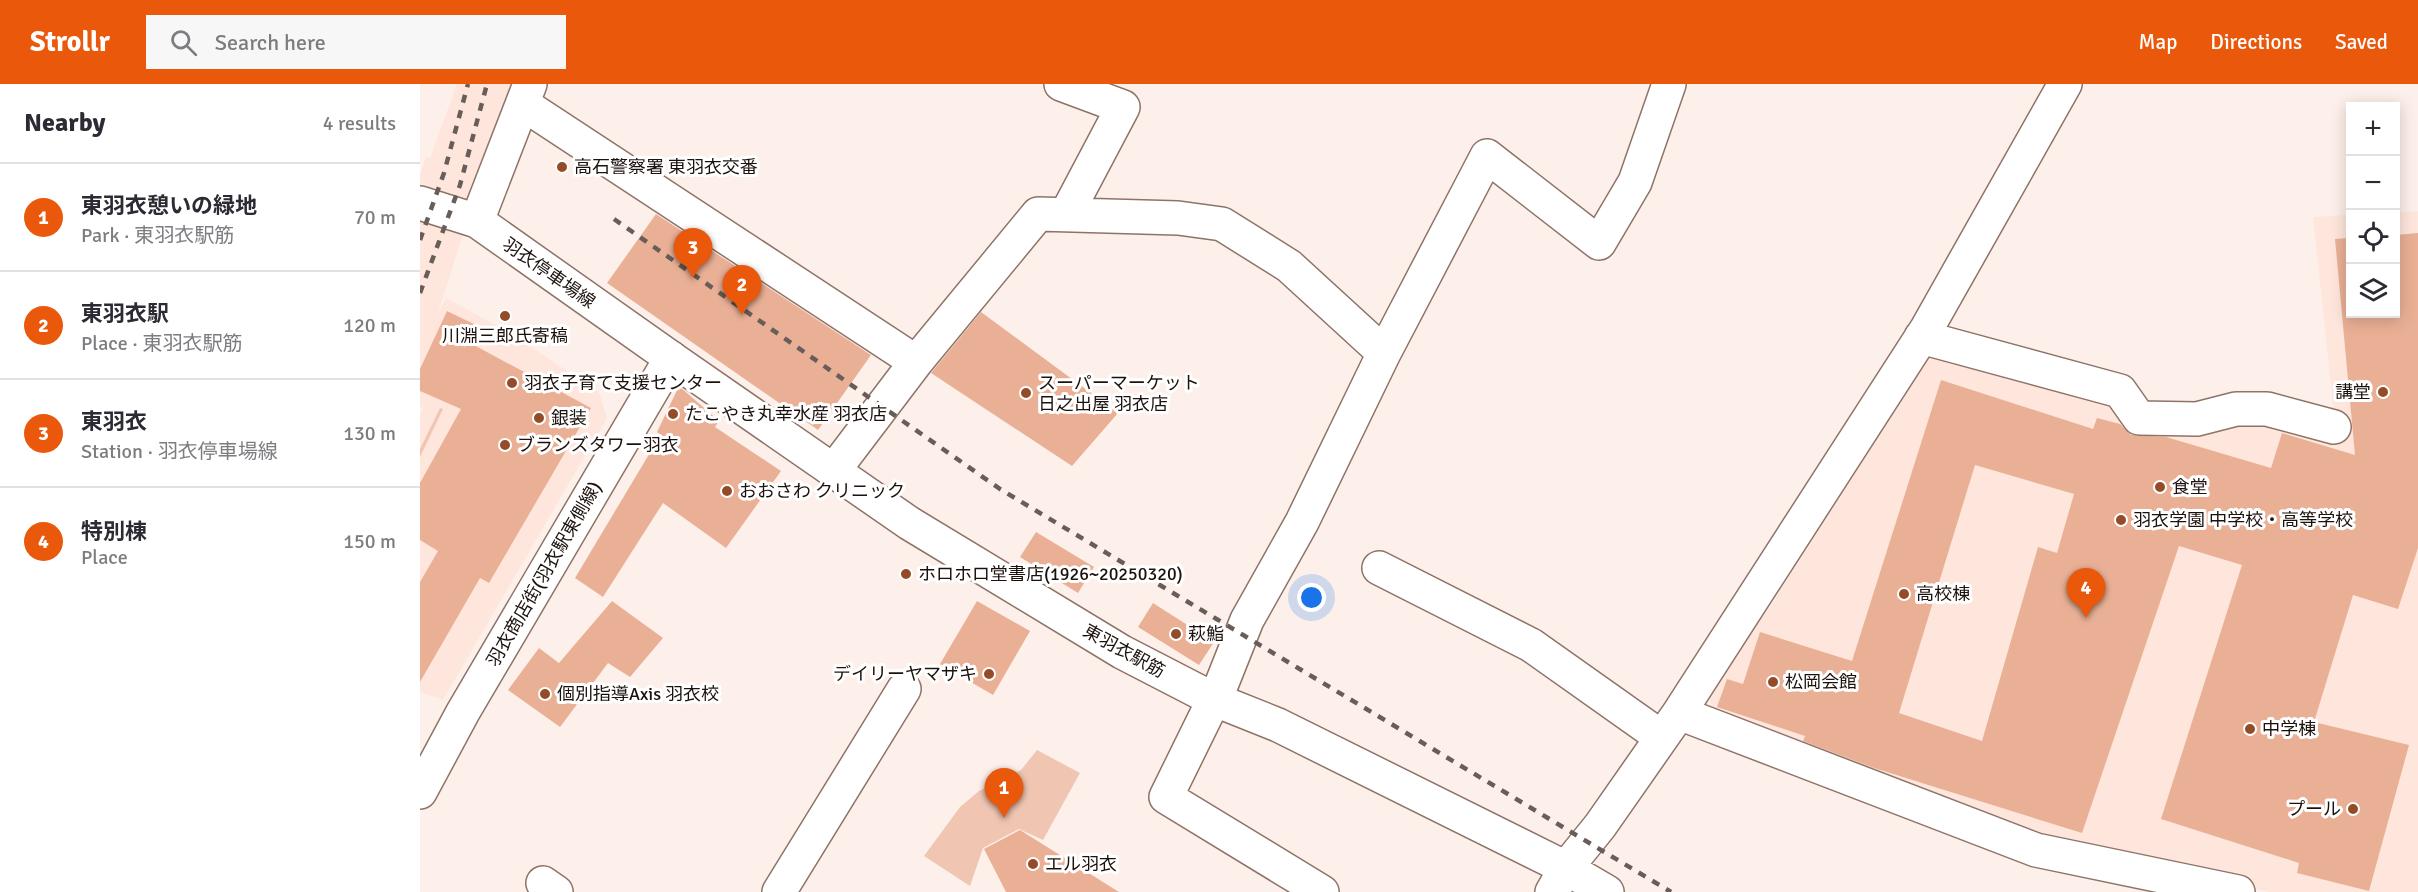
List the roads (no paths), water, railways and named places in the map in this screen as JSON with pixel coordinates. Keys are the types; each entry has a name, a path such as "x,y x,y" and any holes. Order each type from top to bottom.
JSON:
{"street":[{"path":"1322,892 1166,797 1222,683 1247,620 1302,522 1384,353 1487,156 1599,243 1635,182 1669,84"},
{"path":"1559,880 1600,826 1670,725 1921,337 2065,84"},
{"path":"1067,213 1123,107 1079,87"},
{"path":"477,221 527,94 916,362"},
{"name":"羽衣停車場線","path":"420,203 477,221 671,358"},
{"path":"834,470 916,362 1038,214 1067,213 1178,218 1222,224 1289,266 1384,353"},
{"path":"1921,337 2120,391 2139,417 2197,419 2236,409 2267,409 2334,427"},
{"name":"東羽衣駅筋","path":"671,358 919,530 1122,652 1213,699 1278,725 1559,880 1607,892"},
{"name":"羽衣商店街(羽衣駅東側線)","path":"420,792 463,712 671,358"},
{"path":"1379,568 1531,645 1670,725 2036,849 2238,892"},
{"path":"779,892 904,689"}],"railway":[{"path":"420,240 444,173 468,84"},
{"path":"420,293 460,185 487,84"},
{"path":"614,219 1000,489 1671,892"}],"place":[{"name":"高石警察署 東羽衣交番","path":"562,167"},
{"name":"東羽衣","path":"693,278"},
{"name":"東羽衣駅","path":"742,315"},
{"name":"川淵三郎氏寄稿","path":"505,316"},
{"name":"羽衣子育て支援センター","path":"512,383"},
{"name":"講堂","path":"2383,392"},
{"name":"スーパーマーケット 日之出屋 羽衣店","path":"1026,393"},
{"name":"たこやき丸幸水産 羽衣店","path":"673,414"},
{"name":"銀装","path":"539,418"},
{"name":"ブランズタワー羽衣","path":"505,445"},
{"name":"食堂","path":"2160,487"},
{"name":"おおさわ クリニック","path":"727,491"},
{"name":"羽衣学園 中学校・高等学校","path":"2121,520"},
{"name":"ホロホロ堂書店(1926~20250320)","path":"906,574"},
{"name":"高校棟","path":"1904,594"},
{"name":"特別棟","path":"2086,618"},
{"name":"萩鮨","path":"1176,634"},
{"name":"デイリーヤマザキ","path":"989,674"},
{"name":"松岡会館","path":"1773,682"},
{"name":"個別指導Axis 羽衣校","path":"545,694"},
{"name":"中学棟","path":"2250,729"},
{"name":"プール","path":"2353,809"},
{"name":"東羽衣憩いの緑地","path":"1004,818"},
{"name":"エル羽衣","path":"1033,864"}]}
